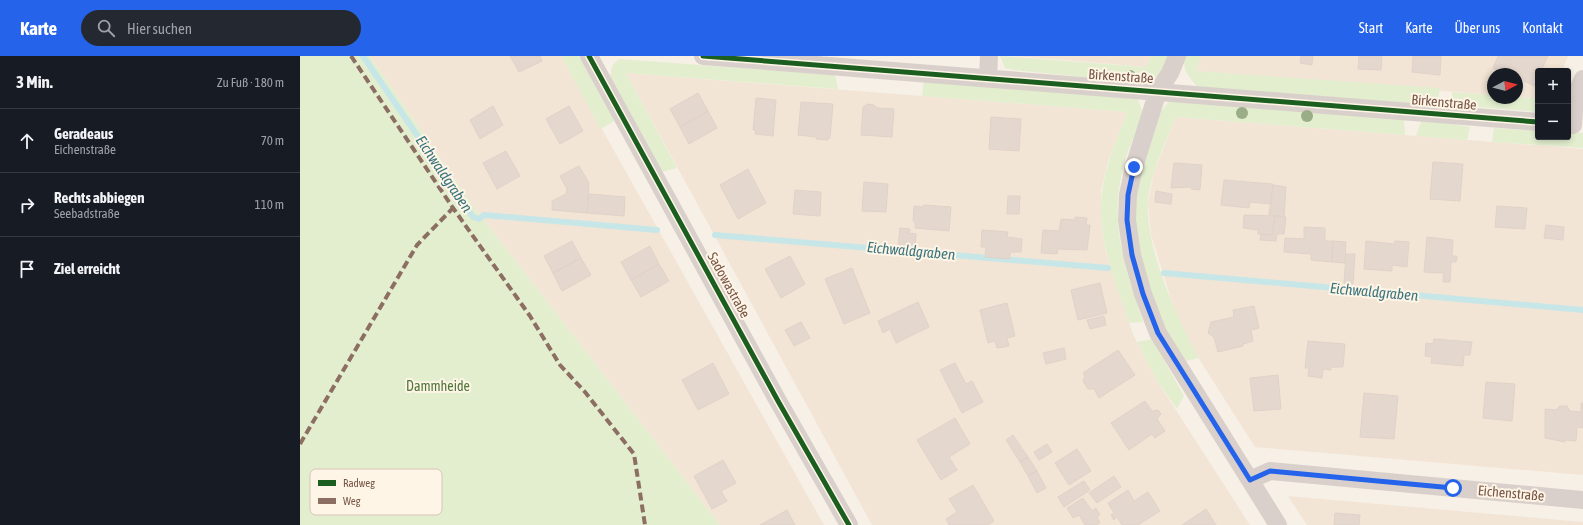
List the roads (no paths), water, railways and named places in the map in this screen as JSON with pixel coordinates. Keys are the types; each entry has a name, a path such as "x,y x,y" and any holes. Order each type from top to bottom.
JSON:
{"street":[{"name":"Sadowastraße","path":"589,56 778,401 849,525"},
{"name":"Birkenstraße","path":"703,56 1535,122"},
{"path":"988,78 989,56"},
{"path":"1176,56 1170,73 1158,91 1134,167 1128,195 1127,220 1132,255 1143,294 1158,333 1278,525"},
{"path":"1575,125 1575,98 1583,79"},
{"name":"Eichenstraße","path":"1250,480 1270,471 1583,500"}],"waterway":[{"name":"Eichwaldgraben","path":"363,56 473,217 479,219 484,215 657,230"},
{"name":"Eichwaldgraben","path":"715,235 1108,268"},
{"name":"Eichwaldgraben","path":"1164,273 1583,310"}],"park label":[{"name":"Dammheide","path":"438,386"}]}
